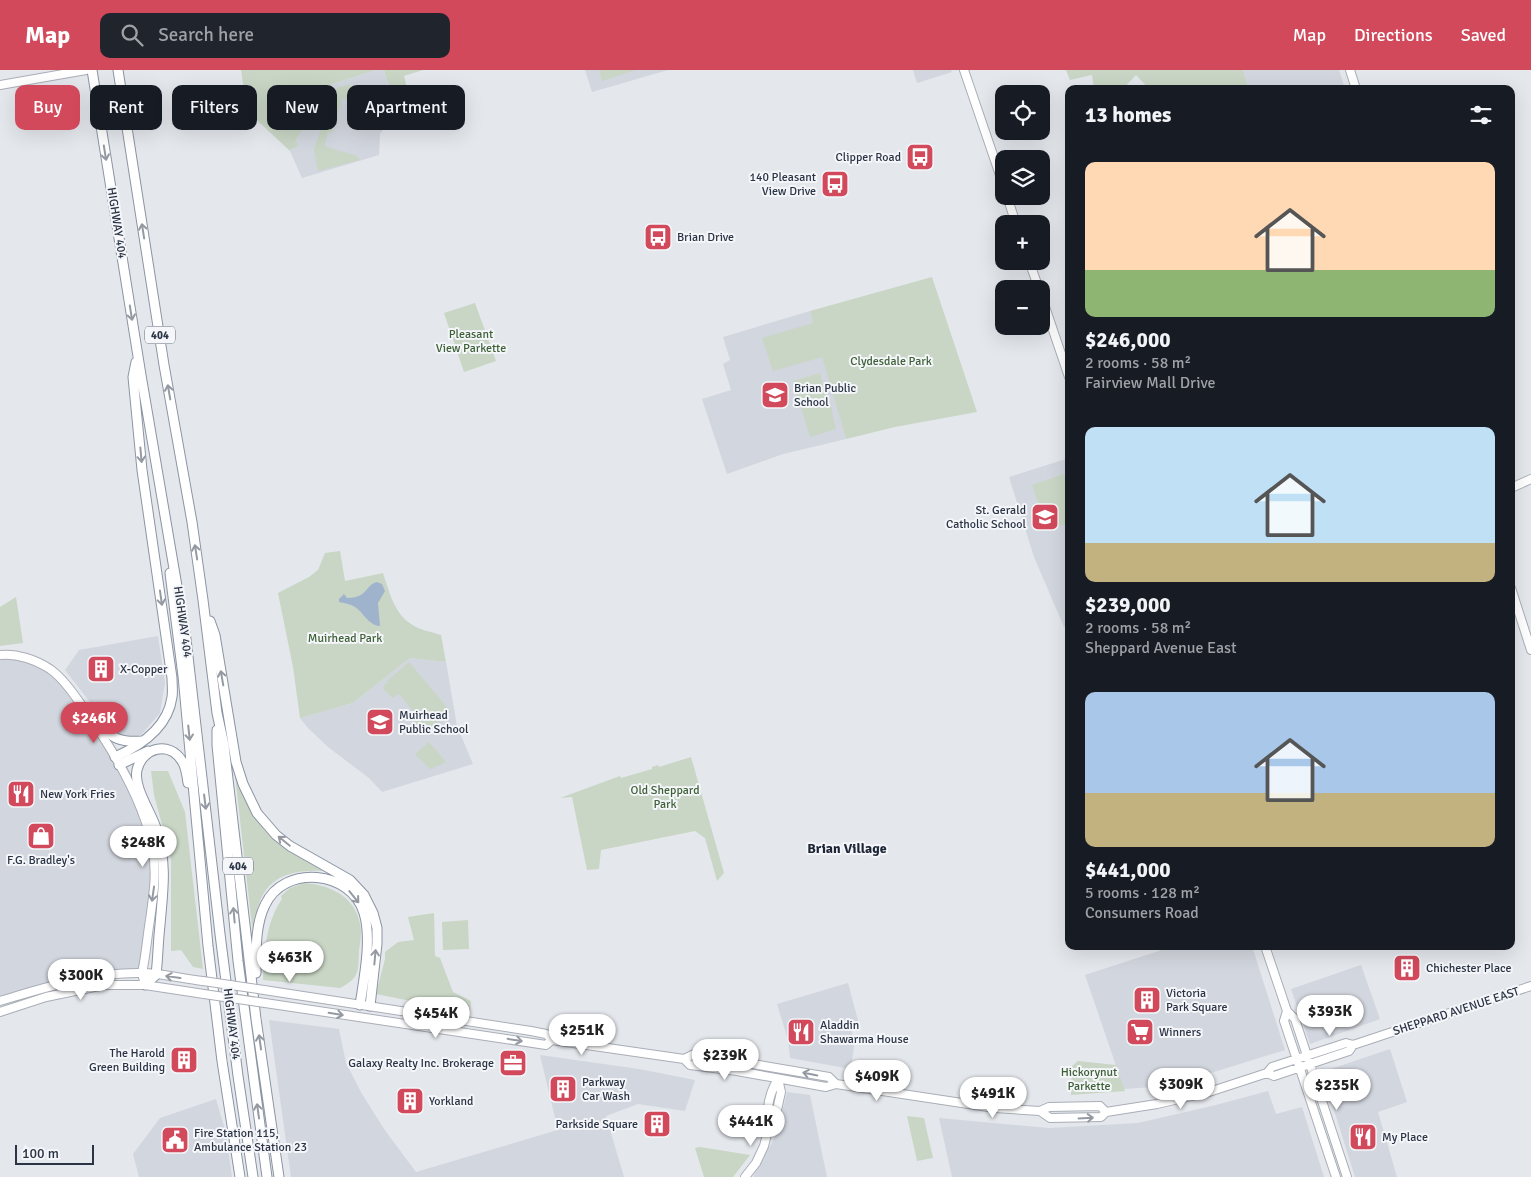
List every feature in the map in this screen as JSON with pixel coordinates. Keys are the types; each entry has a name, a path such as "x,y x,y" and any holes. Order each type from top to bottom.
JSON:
{"highway":[{"name":"HIGHWAY 404","path":"92,70 186,639 220,934 253,1173"},
{"name":"HIGHWAY 404","path":"118,70 203,600 217,713 224,745 256,1019 279,1177"},
{"path":"117,761 156,729 166,715 172,698 172,678 142,470 134,377 138,354"},
{"path":"168,528 166,549 183,676 208,946 222,1060 240,1177"},
{"path":"203,600 215,635 236,762 243,784 257,814 276,835 290,846 350,880 364,895 374,913 377,928 377,944 365,1005"},
{"name":"HIGHWAY 404","path":"217,713 217,745 238,961 267,1177"},
{"path":"91,719 115,739 125,742 143,741"},
{"path":"117,761 156,748 175,753 182,760 186,771 209,989 222,1060"},
{"path":"145,985 156,974 164,877 163,857 156,828 135,779 141,760 151,750"},
{"path":"256,1019 256,951 260,920 265,904 278,887 290,880 301,877 312,876 332,880 348,890 363,910 368,939 365,1005"}],"main road":[{"path":"964,70 995,161"},
{"path":"1350,70 1355,85"},
{"path":"0,85 82,71"},
{"path":"1050,322 1065,365"},
{"path":"1515,486 1531,479"},
{"path":"1515,600 1531,650"},
{"path":"0,655 17,655 51,670 75,696 117,761 146,824 154,853 155,885 142,973 145,985"},
{"path":"1265,950 1287,1011 1295,1019 1347,1177"},
{"name":"SHEPPARD AVENUE EAST","path":"0,1001 73,979 102,975 156,974 531,1031 546,1034 552,1040 684,1059 694,1054 740,1061 829,1078 836,1084"},
{"name":"SHEPPARD AVENUE EAST","path":"2,1013 46,997 104,985 145,985 546,1045 552,1040"},
{"name":"SHEPPARD AVENUE EAST","path":"684,1059 690,1065 826,1087 836,1084 958,1103 1040,1111 1050,1118 1100,1117 1106,1112 1157,1104 1198,1094 1267,1073 1272,1067 1296,1060 1309,1061 1349,1051 1353,1045 1531,986"},
{"path":"1287,1011 1284,1021 1336,1177"},
{"name":"SHEPPARD AVENUE EAST","path":"1267,1073 1274,1076 1299,1068 1309,1061"},
{"path":"745,1177 756,1163 764,1146 770,1123 775,1119 781,1092 778,1079"},
{"name":"SHEPPARD AVENUE EAST","path":"1040,1111 1049,1107 1100,1106 1106,1112"}],"shaded area":[{"path":"376,70 384,70 389,85 347,85 347,130 383,130 380,134 379,155 302,178 290,151 302,130 337,130 337,85 332,84"},
{"path":"585,70 668,70 592,92"},
{"path":"913,70 951,70 952,72 917,83"},
{"path":"1243,70 1339,70 1344,85 1248,85"},
{"name":"Brian Public School","path":"810,311 846,439 783,454 727,474 702,399 731,390 723,364 730,360 723,337"},
{"name":"St. Gerald Catholic School","path":"1065,459 1064,627 1034,557 1009,477"},
{"path":"158,636 165,683 160,713 141,735 128,739 120,736 103,719 65,670 79,650"},
{"path":"0,655 44,666 75,696 134,795 153,853 142,973 102,975 0,1001"},
{"name":"Muirhead Public School","path":"410,658 446,662 457,726 473,764 382,792 369,778 328,747 300,718 353,703"},
{"path":"1162,950 1253,950 1285,1050 1169,1086 1124,1089 1085,975"},
{"path":"1361,965 1380,1019 1310,1044 1291,989"},
{"path":"848,983 859,1024 851,1026 854,1046 851,1069 790,1058 788,1040 777,1004"},
{"path":"269,1020 339,1029 346,1063 362,1094 384,1129 416,1172 558,1130 540,1055 639,1069 695,1080 685,1111 638,1104 606,1116 624,1177 291,1177"},
{"path":"1390,1049 1407,1102 1378,1112 1397,1177 1355,1177 1322,1072"},
{"path":"1268,1091 1276,1114 1302,1107 1324,1177 952,1177 939,1118 1049,1128 1138,1123"},
{"path":"787,1092 810,1095 827,1177 753,1177 777,1133"},
{"path":"216,1099 226,1133 232,1177 139,1177 133,1154 160,1118"}],"green space":[{"path":"241,70 376,70 331,85 267,85 267,130 257,120 257,85 243,85"},
{"path":"384,70 423,70 404,76 406,85 389,85"},
{"path":"599,70 636,70 602,81"},
{"path":"1066,70 1243,70 1248,85 1145,85 1136,75 1127,85 1093,85 1092,75 1070,80"},
{"path":"347,85 347,100 342,98 337,116 337,88"},
{"path":"267,130 302,130 295,142 298,144 290,151"},
{"path":"321,130 333,130 332,133 328,132 324,146 357,156 360,160 318,171 314,150"},
{"name":"Clydesdale Park","path":"932,277 977,412 895,427 846,439 822,357 773,371 762,338 813,323 810,311"},
{"name":"Pleasant View Parkette","path":"475,303 496,361 464,372 444,313"},
{"path":"820,373 827,399 829,399 836,429 810,437 793,381"},
{"path":"771,384 779,388 779,398 771,401 765,396"},
{"path":"1064,474 1065,524 1047,530 1032,485"},
{"name":"Muirhead Park","path":"340,551 345,581 383,573 390,594 400,614 418,628 441,635 446,662 410,658 353,703 300,718 293,667 278,593 309,577 318,570 325,553"},
{"path":"16,597 23,643 0,646 0,607"},
{"path":"409,662 451,712 429,730 427,728 423,733 414,723 418,717 399,694 393,698 383,689 385,684 389,683 387,681"},
{"path":"429,742 446,762 430,769 415,754"},
{"name":"Old Sheppard Park","path":"691,757 724,873 717,881 705,838 695,831 601,850 599,869 587,870 572,797 560,798 620,776 621,778 652,769 652,767 658,765 659,767"},
{"path":"151,771 168,771 185,812 203,969 193,967 181,950 171,951 171,858 154,795"},
{"path":"235,775 253,814 268,834 292,852 329,871 308,871 288,874 272,884 265,891 260,901 253,935"},
{"path":"304,883 325,887 343,896 350,902 359,920 361,933 357,973 351,981 340,988 263,980 267,938 272,917 282,899 281,896 290,888"},
{"path":"434,913 435,956 440,958 453,992 471,1001 470,1013 376,994 385,952 398,942 414,940 408,917"},
{"path":"468,920 469,949 443,950 442,922"},
{"name":"Hickorynut Parkette","path":"1078,1061 1116,1065 1125,1091 1071,1095 1072,1066"},
{"path":"907,1116 924,1118 933,1158 917,1161"},
{"path":"700,1147 750,1155 733,1177 704,1177 695,1148"}],"water":[{"path":"377,582 382,584 385,591 378,603 380,626 369,621 355,607 339,602 339,599 344,594 347,598 359,596"}],"place":[{"name":"Clipper Road","path":"920,157"},
{"name":"140 Pleasant View Drive","path":"835,184"},
{"name":"Brian Drive","path":"658,237"},
{"name":"Brian Public School","path":"775,395"},
{"name":"St. Gerald Catholic School","path":"1045,517"},
{"name":"X-Copper","path":"101,669"},
{"name":"Muirhead Public School","path":"380,722"},
{"name":"New York Fries","path":"21,794"},
{"name":"F.G. Bradley's","path":"41,836"},
{"name":"Chichester Place","path":"1407,968"},
{"name":"Victoria Park Square","path":"1147,1000"},
{"name":"Aladdin Shawarma House","path":"801,1032"},
{"name":"Winners","path":"1140,1032"},
{"name":"The Harold Green Building","path":"184,1060"},
{"name":"Galaxy Realty Inc. Brokerage","path":"513,1063"},
{"name":"Parkway Car Wash","path":"563,1089"},
{"name":"Yorkland","path":"410,1101"},
{"name":"Parkside Square","path":"657,1124"},
{"name":"My Place","path":"1363,1137"},
{"name":"Fire Station 115, Ambulance Station 23","path":"175,1140"}],"district":[{"name":"Brian Village","path":"847,848"}]}
